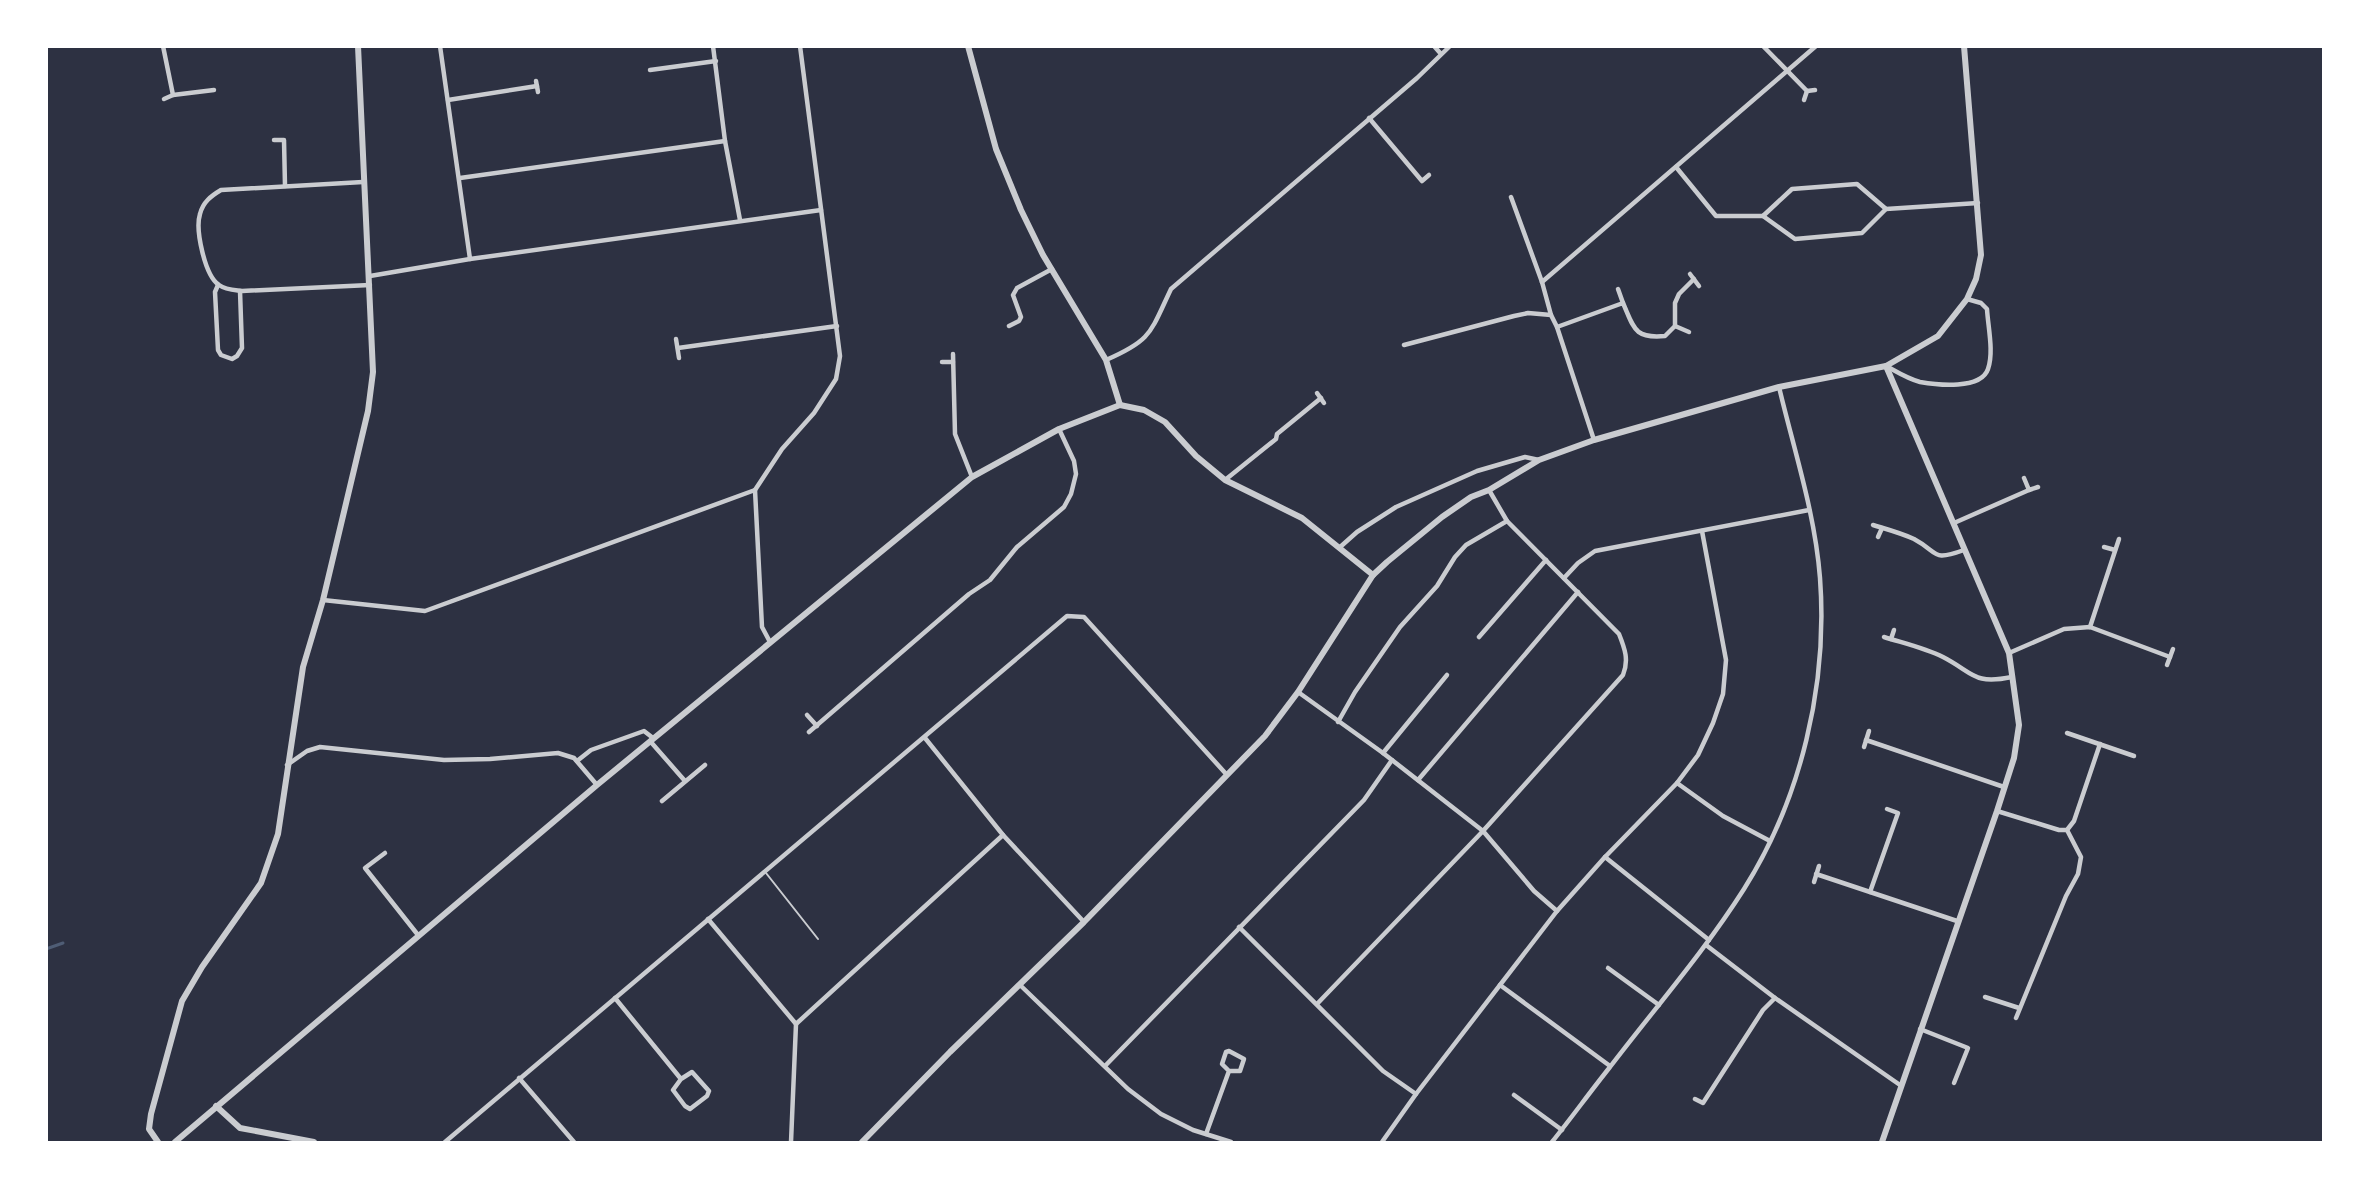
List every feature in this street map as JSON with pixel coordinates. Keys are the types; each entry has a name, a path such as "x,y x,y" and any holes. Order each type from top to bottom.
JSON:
{"street":[{"path":"163,46 173,95"},
{"path":"158,1143 149,1129 151,1114 182,1001 202,967 261,883 278,834 303,667 324,600 368,411 373,372 358,46"},
{"path":"440,46 470,259"},
{"path":"714,46 725,141 740,220"},
{"path":"324,600 425,611 754,490 782,449 814,413 836,379 840,356 800,46"},
{"path":"968,46 996,149 1021,210 1052,269 1106,360 1120,405"},
{"path":"1434,46 1441,54"},
{"path":"1106,360 1142,342 1151,331 1171,289 1417,78 1450,46"},
{"path":"1763,46 1807,91"},
{"path":"1542,282 1816,46"},
{"path":"862,1143 950,1052 1084,922 1265,736 1298,692 1373,576 1442,517 1472,497 1489,490 1539,460 1594,440 1779,387 1886,366 1938,336 1967,299 1976,279 1981,255 1964,46"},
{"path":"650,70 716,61"},
{"path":"448,100 537,83 538,92"},
{"path":"164,99 173,95 214,90"},
{"path":"1807,91 1815,90"},
{"path":"1804,100 1807,91"},
{"path":"1369,118 1422,181 1429,176"},
{"path":"274,140 284,140 285,186"},
{"path":"460,178 725,141"},
{"path":"1676,167 1716,216 1763,216 1795,239 1862,233 1886,208"},
{"path":"363,182 221,190 210,196 204,204 198,222 206,266 218,285 240,291 370,285"},
{"path":"1763,216 1792,189 1857,184 1886,208 1977,203"},
{"path":"1511,197 1542,282 1594,440"},
{"path":"370,276 470,259 821,210"},
{"path":"1009,326 1019,321 1021,317 1012,295 1017,288 1052,269"},
{"path":"1690,274 1699,286"},
{"path":"1618,289 1635,330 1643,336 1665,336 1675,326 1675,303 1679,294 1694,279"},
{"path":"218,285 215,292 218,350 221,355 230,358 237,356 242,348 240,291"},
{"path":"1886,366 1920,382 1967,385 1982,379 1988,371 1990,358 1987,309 1981,303 1967,299"},
{"path":"1557,327 1623,303"},
{"path":"1404,345 1521,315 1551,315"},
{"path":"678,348 837,326"},
{"path":"1675,326 1689,332"},
{"path":"676,339 679,358"},
{"path":"953,354 955,434 972,477"},
{"path":"942,362 953,362"},
{"path":"1882,1143 1900,1085 1997,811 2014,758 2019,724 2009,653 1886,366"},
{"path":"1552,1143 1707,943 1744,888 1770,841 1794,783 1815,703 1821,648 1820,577 1809,510 1779,387"},
{"path":"1225,480 1276,439 1277,434 1322,400 1317,393"},
{"path":"175,1143 597,785 972,477 1059,429 1120,405 1144,410 1160,418 1196,456 1225,480 1302,518 1373,576"},
{"path":"809,732 969,594 990,580 1017,547 1064,507 1074,486 1076,474 1074,461 1059,429"},
{"path":"1339,548 1357,532 1396,507 1477,471 1525,457 1539,460"},
{"path":"2024,478 2029,490"},
{"path":"1954,523 2038,487"},
{"path":"754,490 762,627 771,642"},
{"path":"1317,1004 1483,831 1623,675 1626,666 1626,652 1619,634 1507,521 1489,490"},
{"path":"1564,578 1578,563 1595,551 1809,510"},
{"path":"1338,722 1355,692 1400,627 1437,586 1455,556 1466,545 1507,521"},
{"path":"1873,525 1914,539 1933,554 1944,557 1964,550"},
{"path":"1878,537 1882,528"},
{"path":"1382,1143 1416,1094 1557,911 1605,857 1677,783 1698,755 1723,694 1726,660 1702,531"},
{"path":"2090,627 2119,539"},
{"path":"2104,547 2115,550"},
{"path":"1479,637 1546,560"},
{"path":"1418,780 1578,592"},
{"path":"445,1143 764,870 925,738 1067,616 1084,617 1227,775"},
{"path":"2009,653 2064,628 2090,627 2170,657"},
{"path":"1891,639 1894,630"},
{"path":"1884,637 1942,657 1979,679 1993,681 2012,677"},
{"path":"2167,665 2173,649"},
{"path":"1383,753 1447,675"},
{"path":"1298,692 1383,753 1483,831 1534,891 1557,911"},
{"path":"807,715 817,726"},
{"path":"577,762 591,750 644,731 686,781"},
{"path":"1864,747 1869,731"},
{"path":"2067,733 2134,756"},
{"path":"925,738 1003,835 1084,922"},
{"path":"1866,740 2004,787"},
{"path":"2067,830 2074,821 2100,744"},
{"path":"288,761 307,750 320,747 444,760 490,759 558,753 574,758 597,785"},
{"path":"1105,1066 1364,800 1392,760"},
{"path":"662,801 705,765"},
{"path":"1677,783 1723,816 1770,841"},
{"path":"1870,892 1898,813 1887,809"},
{"path":"1997,811 2059,830 2067,830"},
{"path":"2016,1018 2066,896 2078,874 2081,857 2067,830"},
{"path":"796,1024 1003,835"},
{"path":"384,853 365,868 418,935"},
{"path":"1605,857 1775,998 1900,1085"},
{"path":"1814,882 1819,866"},
{"path":"1816,874 1957,921"},
{"path":"708,919 796,1024 791,1143"},
{"path":"1239,927 1383,1071 1416,1094"},
{"path":"1608,968 1659,1005"},
{"path":"1500,984 1610,1066"},
{"path":"1020,985 1128,1089 1161,1114 1193,1130 1232,1143"},
{"path":"1985,997 2019,1008"},
{"path":"615,998 681,1079"},
{"path":"1695,1099 1703,1103 1763,1010 1775,998"},
{"path":"1920,1029 1968,1048 1954,1083"},
{"path":"1229,1051 1244,1059 1240,1071 1229,1071 1222,1064 1226,1052 1229,1051"},
{"path":"1206,1134 1229,1071"},
{"path":"692,1072 709,1091 707,1096 690,1109 673,1090 681,1079 692,1072"},
{"path":"519,1078 574,1143"},
{"path":"1514,1095 1562,1130"},
{"path":"216,1106 240,1128 314,1143"}],"lane":[{"path":"764,870 818,939"}],"waterway":[{"path":"46,949 63,943"}]}
